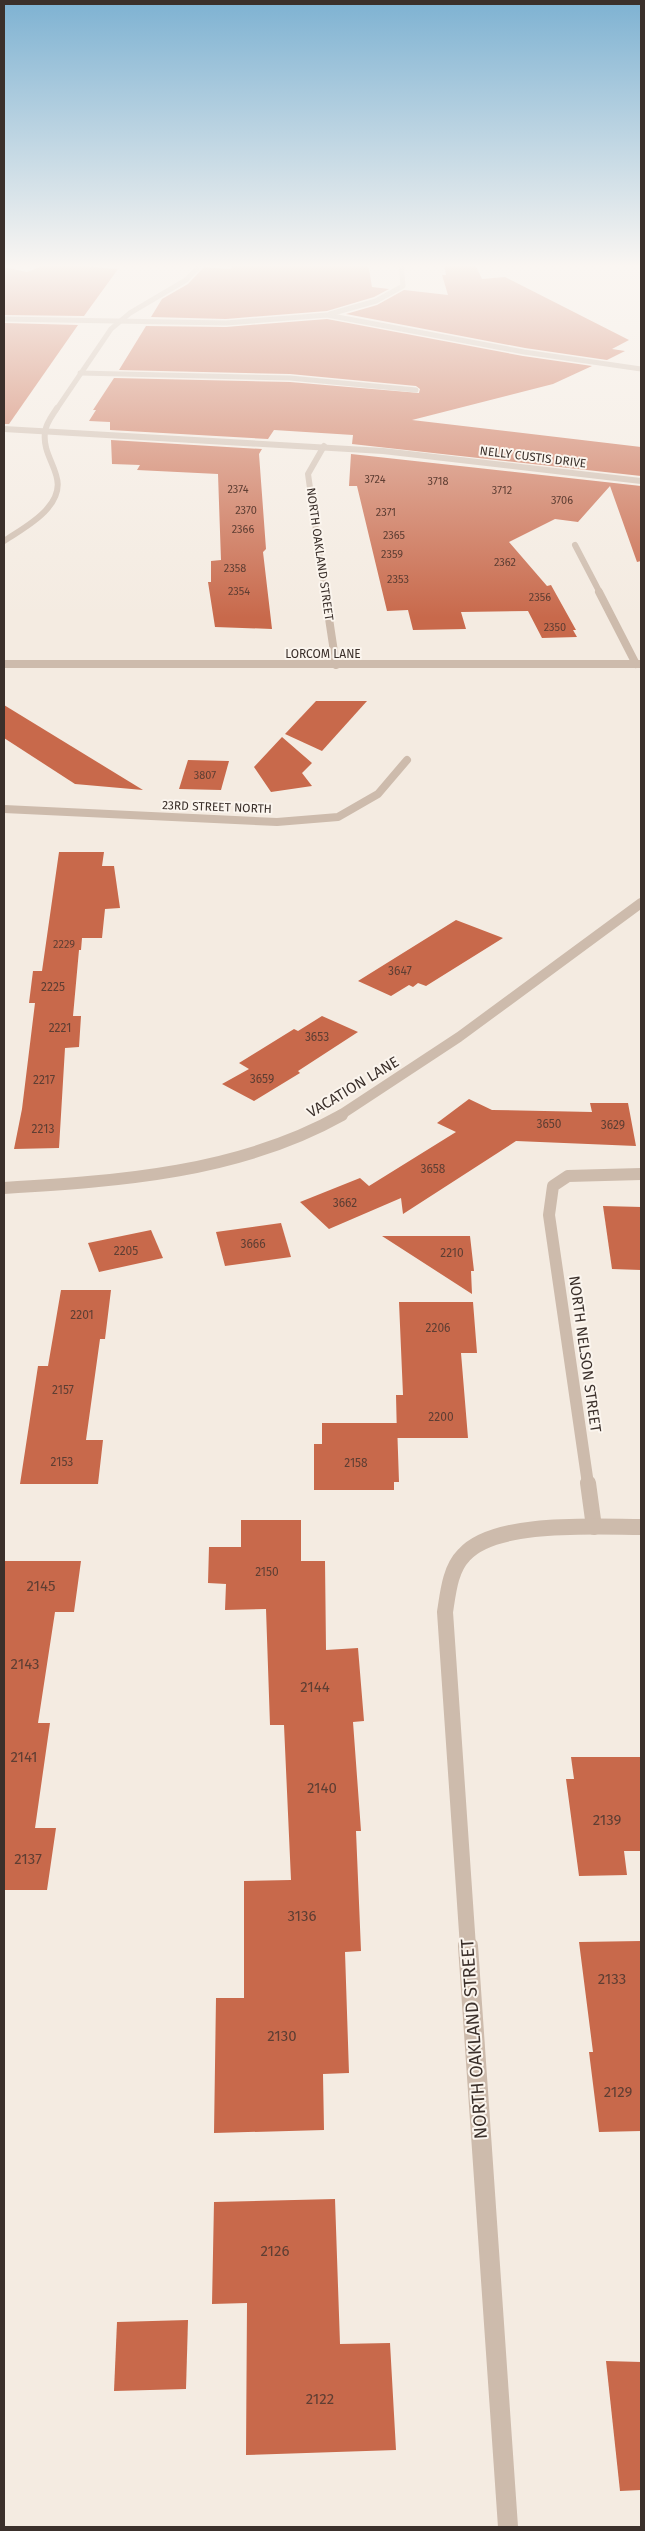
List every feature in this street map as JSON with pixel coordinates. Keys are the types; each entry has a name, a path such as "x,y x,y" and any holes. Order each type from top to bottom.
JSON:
{"street":[{"path":"4,541 36,520 50,506 58,491 57,476 44,434 49,420 75,381"},
{"path":"341,381 363,382 416,390"},
{"name":"NELLY CUSTIS DRIVE","path":"4,430 44,434 422,455 641,481"},
{"name":"NELLY CUSTIS DRIVE","path":"4,435 44,434"},
{"name":"NELLY CUSTIS DRIVE","path":"322,449 641,487"},
{"name":"NORTH OAKLAND STREET","path":"322,449 308,474 336,665"},
{"path":"575,545 639,664"},
{"name":"LORCOM LANE","path":"4,664 639,664"},
{"name":"23RD STREET NORTH","path":"4,809 277,822 338,817 378,794 407,760"},
{"name":"VACATION LANE","path":"4,1188 133,1178 199,1168 270,1147 324,1125 454,1041 641,903"},
{"name":"NORTH NELSON STREET","path":"594,1527 548,1215 553,1186 568,1176 641,1174"},
{"path":"594,1527 641,1527"},
{"name":"NORTH OAKLAND STREET","path":"508,2527 445,1612 449,1584 464,1554 490,1538 524,1530 594,1527"}],"building":[{"path":"4,381 39,381 9,424 4,424"},
{"path":"112,381 290,382 419,393 420,389 416,386 365,381 559,381 412,420 641,447 641,476 352,444 353,435 274,430 268,439 110,430 110,422 89,421 96,410 93,410"},
{"path":"111,440 262,449 259,454 266,549 263,552 272,629 215,627 208,582 211,582 211,561 221,560 218,474 137,470 140,465 112,464"},
{"path":"351,454 641,486 641,561 637,562 610,486 578,522 555,519 509,542 547,586 551,585 576,630 573,630 577,637 542,638 528,611 461,612 466,629 413,630 408,610 387,611 357,486 349,486"},
{"path":"316,701 367,701 322,751 285,734"},
{"path":"4,705 143,790 75,784 4,738"},
{"path":"282,737 312,763 302,773 312,786 271,792 254,767"},
{"path":"188,760 229,761 221,790 179,789"},
{"path":"59,852 104,852 102,866 114,866 120,908 105,909 102,938 82,938 81,950 79,950 73,1016 81,1016 79,1047 65,1048 59,1148 14,1149 22,1109 35,1003 29,1003 33,971 42,971"},
{"path":"456,920 503,938 426,986 418,983 413,987 409,985 391,996 358,981"},
{"path":"322,1016 358,1032 298,1071 300,1073 254,1101 222,1084 249,1069 239,1063 294,1029 298,1031"},
{"path":"469,1099 492,1110 592,1112 590,1103 628,1103 636,1146 516,1141 403,1214 401,1198 329,1229 300,1202 360,1178 369,1186 456,1132 437,1123"},
{"path":"603,1206 641,1207 641,1270 612,1269"},
{"path":"281,1223 291,1257 225,1266 216,1232"},
{"path":"151,1230 163,1258 99,1272 88,1243"},
{"path":"382,1236 470,1236 474,1271 471,1271 472,1294"},
{"path":"61,1290 111,1290 105,1339 100,1339 86,1440 103,1440 98,1484 20,1484 38,1366 48,1366"},
{"path":"399,1302 473,1302 477,1353 461,1353 468,1438 397,1438 396,1395 403,1395"},
{"path":"322,1423 397,1423 399,1482 394,1482 394,1490 314,1490 314,1444 322,1444"},
{"path":"241,1520 301,1520 301,1561 325,1561 326,1650 358,1648 364,1721 353,1722 361,1831 356,1831 361,1951 345,1952 349,2073 323,2074 324,2130 214,2133 216,1998 244,1998 244,1881 291,1880 284,1725 270,1725 266,1609 225,1610 226,1584 208,1583 209,1547 241,1547"},
{"path":"4,1561 81,1561 74,1612 55,1612 38,1723 50,1723 35,1828 56,1828 47,1890 4,1890"},
{"path":"571,1757 641,1757 641,1851 624,1851 627,1875 579,1876 566,1779 574,1779"},
{"path":"641,1941 641,2131 599,2132 589,2052 593,2052 579,1942"},
{"path":"335,2199 340,2344 390,2343 396,2450 246,2455 247,2303 212,2304 214,2202"},
{"path":"188,2320 186,2389 114,2391 117,2322"},
{"path":"606,2361 641,2362 641,2490 620,2491"}]}
